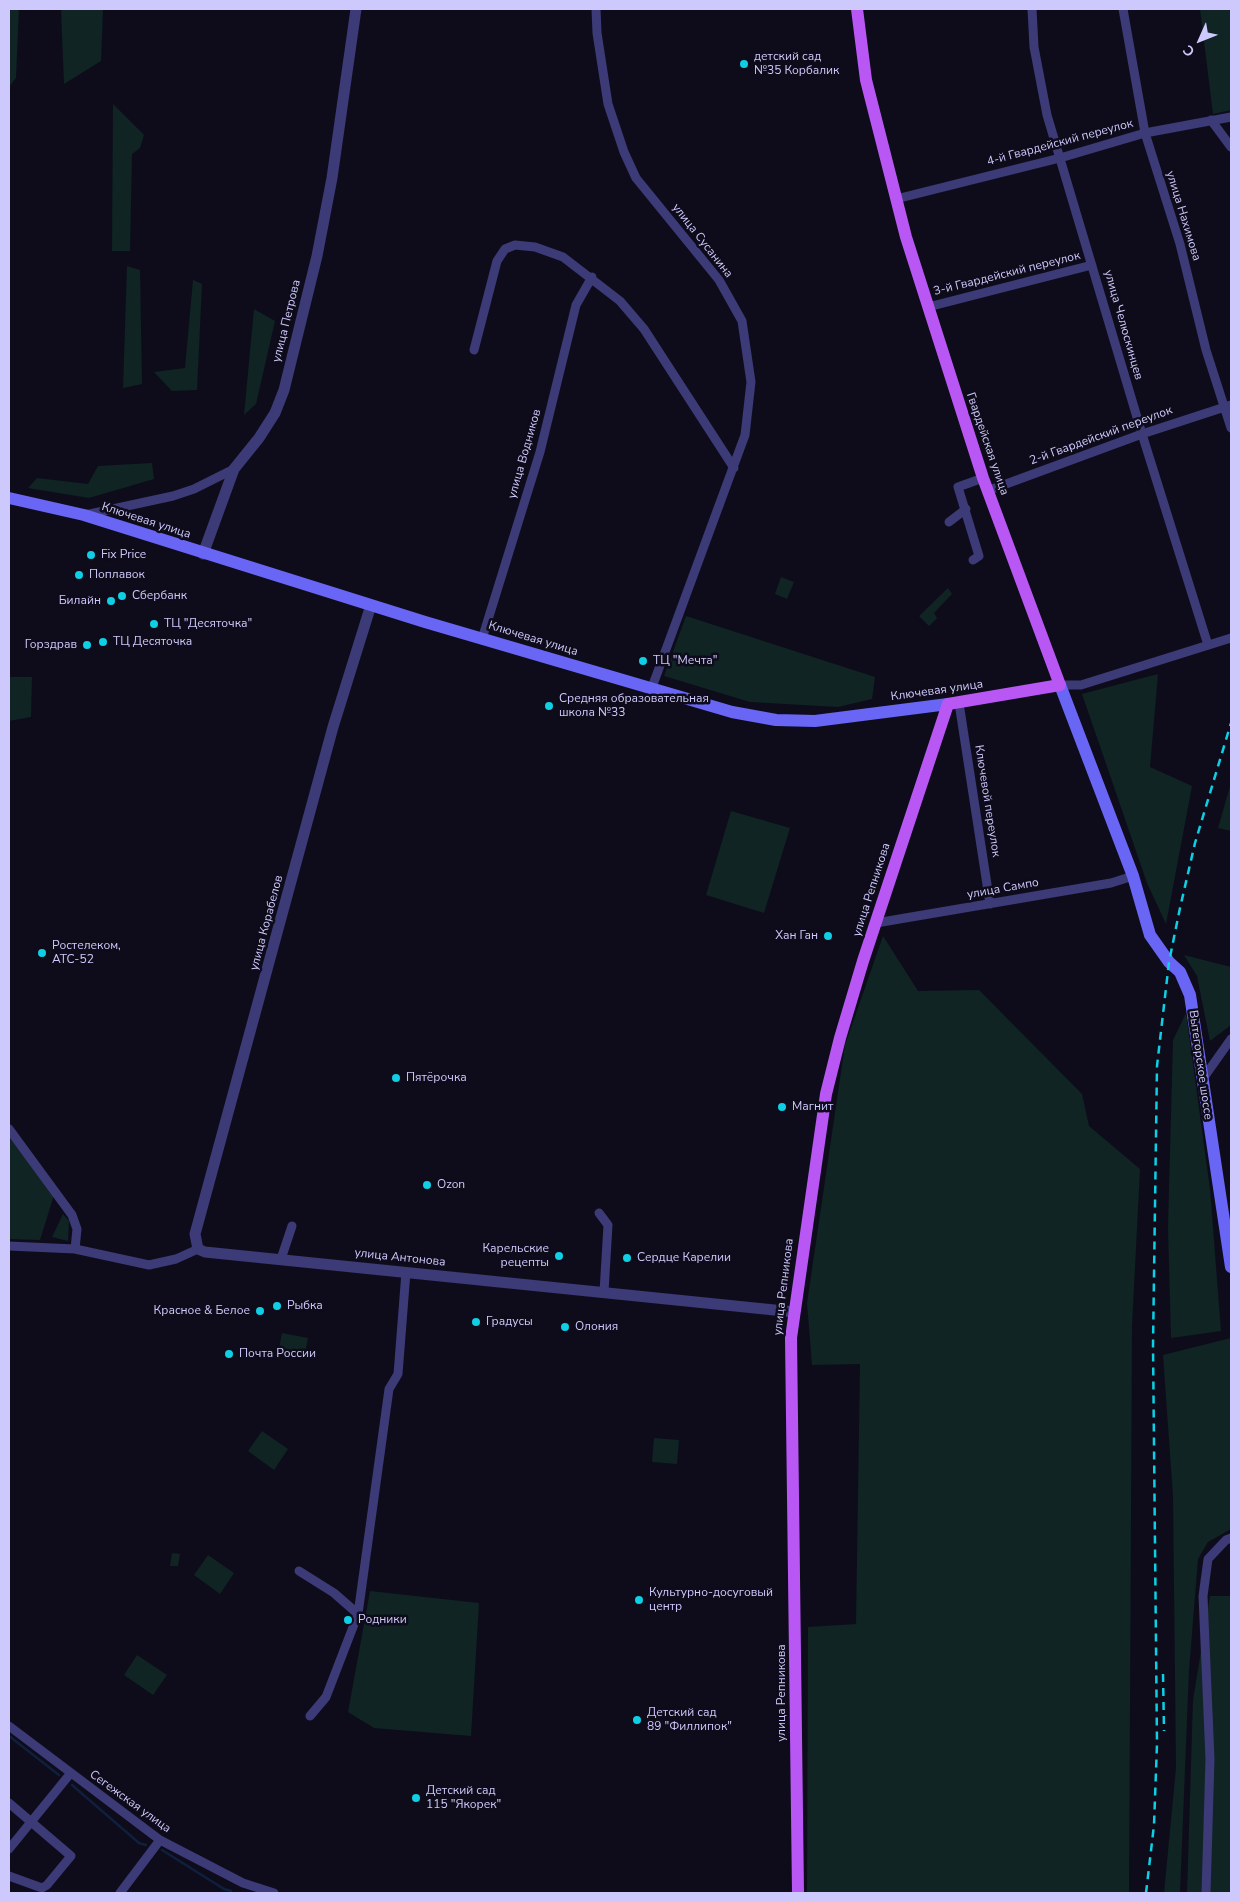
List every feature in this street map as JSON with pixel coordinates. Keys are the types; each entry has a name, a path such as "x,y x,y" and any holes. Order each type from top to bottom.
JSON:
{"main road":[{"name":"Гвардейская улица","path":"857,9 866,80 896,199 928,307 987,491 1133,876"},
{"name":"Ключевая улица","path":"9,498 84,515 203,554 651,690 732,712 776,720 815,721 953,703 1060,685"},
{"name":"улица Репникова","path":"798,1893 791,1338 794,1312 826,1094 840,1038 876,923 953,703"},
{"name":"Вытегорское шоссе","path":"1133,876 1150,934 1170,962 1180,972 1190,994 1231,1267"}],"street":[{"name":"улица Петрова","path":"84,515 180,493 200,486 234,469 264,430 274,413 284,390 332,178 356,9"},
{"name":"улица Сусанина","path":"596,9 596,33 608,104 636,178 720,280 742,321 752,382 745,435 651,690"},
{"name":"улица Челюскинцев","path":"1032,9 1034,47 1047,115 1142,434 1208,645"},
{"name":"улица Нахимова","path":"1123,9 1145,133 1180,244 1206,350 1228,405 1231,428"},
{"name":"4-й Гвардейский переулок","path":"896,199 1060,158 1145,133 1231,117"},
{"path":"1211,120 1231,147"},
{"path":"474,350 497,261 505,249 515,245 535,247 563,257 592,277 620,301 644,328 734,468"},
{"name":"3-й Гвардейский переулок","path":"928,307 1092,265"},
{"name":"улица Водников","path":"482,639 540,452 576,306 592,277"},
{"name":"2-й Гвардейский переулок","path":"987,491 1142,434 1228,405"},
{"path":"203,554 234,469"},
{"path":"973,560 979,556 958,487 983,478"},
{"path":"949,522 966,510"},
{"name":"улица Корабелов","path":"198,1249 195,1234 328,746 371,604"},
{"path":"1060,685 1082,685 1231,638"},
{"name":"Ключевой переулок","path":"953,703 990,904"},
{"name":"улица Сампо","path":"876,923 1111,883 1133,876"},
{"path":"1202,1080 1231,1040"},
{"path":"9,1129 72,1215 77,1229 74,1249"},
{"path":"599,1213 608,1225 604,1292"},
{"path":"281,1259 292,1226"},
{"path":"9,1246 74,1249 149,1265 176,1259 198,1249"},
{"name":"улица Антонова","path":"198,1249 205,1252 794,1312"},
{"path":"310,1716 326,1697 358,1614 389,1389 398,1374 406,1272"},
{"path":"1206,1893 1210,1759 1203,1596 1208,1558 1226,1540 1231,1538"},
{"path":"299,1571 334,1593 358,1614"},
{"name":"Сегежская улица","path":"9,1726 70,1774 160,1840 243,1883 274,1893"},
{"path":"9,1849 70,1774"},
{"path":"9,1803 71,1856 47,1885 42,1888 9,1876"},
{"path":"120,1893 160,1840"},
{"path":"239,1893 243,1883"}],"green space":[{"path":"9,9 19,9 16,78 9,87"},
{"path":"61,9 103,9 101,61 64,84"},
{"path":"1200,9 1231,9 1231,110 1213,114"},
{"path":"113,104 144,135 140,148 132,154 130,251 112,251"},
{"path":"127,266 140,270 142,384 123,388"},
{"path":"193,280 202,284 197,390 172,391 154,372 185,368"},
{"path":"254,309 275,321 256,404 244,415"},
{"path":"152,463 154,479 89,498 28,488 37,478 88,484 98,466"},
{"path":"781,577 794,582 787,599 775,594"},
{"path":"948,588 952,594 934,613 937,618 929,626 919,616"},
{"path":"686,616 875,677 872,699 838,707 750,702 664,676"},
{"path":"1158,674 1150,767 1192,786 1166,924 1147,883 1082,694"},
{"path":"9,677 32,677 31,717 9,721"},
{"path":"1231,783 1231,831 1218,828"},
{"path":"731,811 790,828 764,913 706,895"},
{"path":"883,936 918,991 979,990 1082,1094 1089,1126 1140,1169 1132,1326 1129,1893 807,1893 808,1627 856,1624 860,1364 812,1365 807,1303 845,1045"},
{"path":"1184,955 1231,967 1231,1025 1210,1041 1197,976"},
{"path":"1186,1013 1210,1189 1221,1331 1171,1338 1168,1227 1173,1040"},
{"path":"9,1137 54,1195 40,1240 9,1239"},
{"path":"63,1214 69,1221 68,1241 52,1237"},
{"path":"282,1333 308,1338 304,1358 278,1354"},
{"path":"1231,1338 1231,1529 1208,1542 1198,1559 1189,1670 1180,1893 1164,1893 1176,1768 1173,1496 1163,1355"},
{"path":"262,1431 288,1449 274,1470 248,1451"},
{"path":"654,1438 679,1440 677,1464 652,1462"},
{"path":"172,1553 180,1554 178,1566 170,1566"},
{"path":"208,1555 234,1573 220,1594 194,1575"},
{"path":"370,1591 479,1603 471,1736 374,1728 348,1712"},
{"path":"1210,1596 1231,1596 1231,1893 1187,1893 1193,1700"},
{"path":"137,1655 167,1675 153,1695 124,1675"}],"waterway":[{"path":"9,1736 59,1775"},
{"path":"72,1785 139,1843 146,1845"},
{"path":"162,1850 224,1889 231,1891"}],"railway":[{"path":"1146,1893 1154,1825 1157,1744 1153,1346 1157,1066 1169,962 1180,908 1195,843 1231,723"},
{"path":"1163,1674 1164,1731"}],"place":[{"name":"детский сад №35 Корбалик","path":"744,64"},
{"name":"Fix Price","path":"91,555"},
{"name":"Поплавок","path":"79,575"},
{"name":"Сбербанк","path":"122,596"},
{"name":"Билайн","path":"111,601"},
{"name":"ТЦ \"Десяточка\"","path":"154,624"},
{"name":"ТЦ Десяточка","path":"103,642"},
{"name":"Горздрав","path":"87,645"},
{"name":"ТЦ \"Мечта\"","path":"643,661"},
{"name":"Средняя образовательная школа №33","path":"549,706"},
{"name":"Хан Ган","path":"828,936"},
{"name":"Ростелеком, АТС-52","path":"42,953"},
{"name":"Пятёрочка","path":"396,1078"},
{"name":"Магнит","path":"782,1107"},
{"name":"Ozon","path":"427,1185"},
{"name":"Карельские рецепты","path":"559,1256"},
{"name":"Сердце Карелии","path":"627,1258"},
{"name":"Рыбка","path":"277,1306"},
{"name":"Красное & Белое","path":"260,1311"},
{"name":"Градусы","path":"476,1322"},
{"name":"Олония","path":"565,1327"},
{"name":"Почта России","path":"229,1354"},
{"name":"Культурно-досуговый центр","path":"639,1600"},
{"name":"Родники","path":"348,1620"},
{"name":"Детский сад 89 \"Филлипок\"","path":"637,1720"},
{"name":"Детский сад 115 \"Якорек\"","path":"416,1798"}]}
